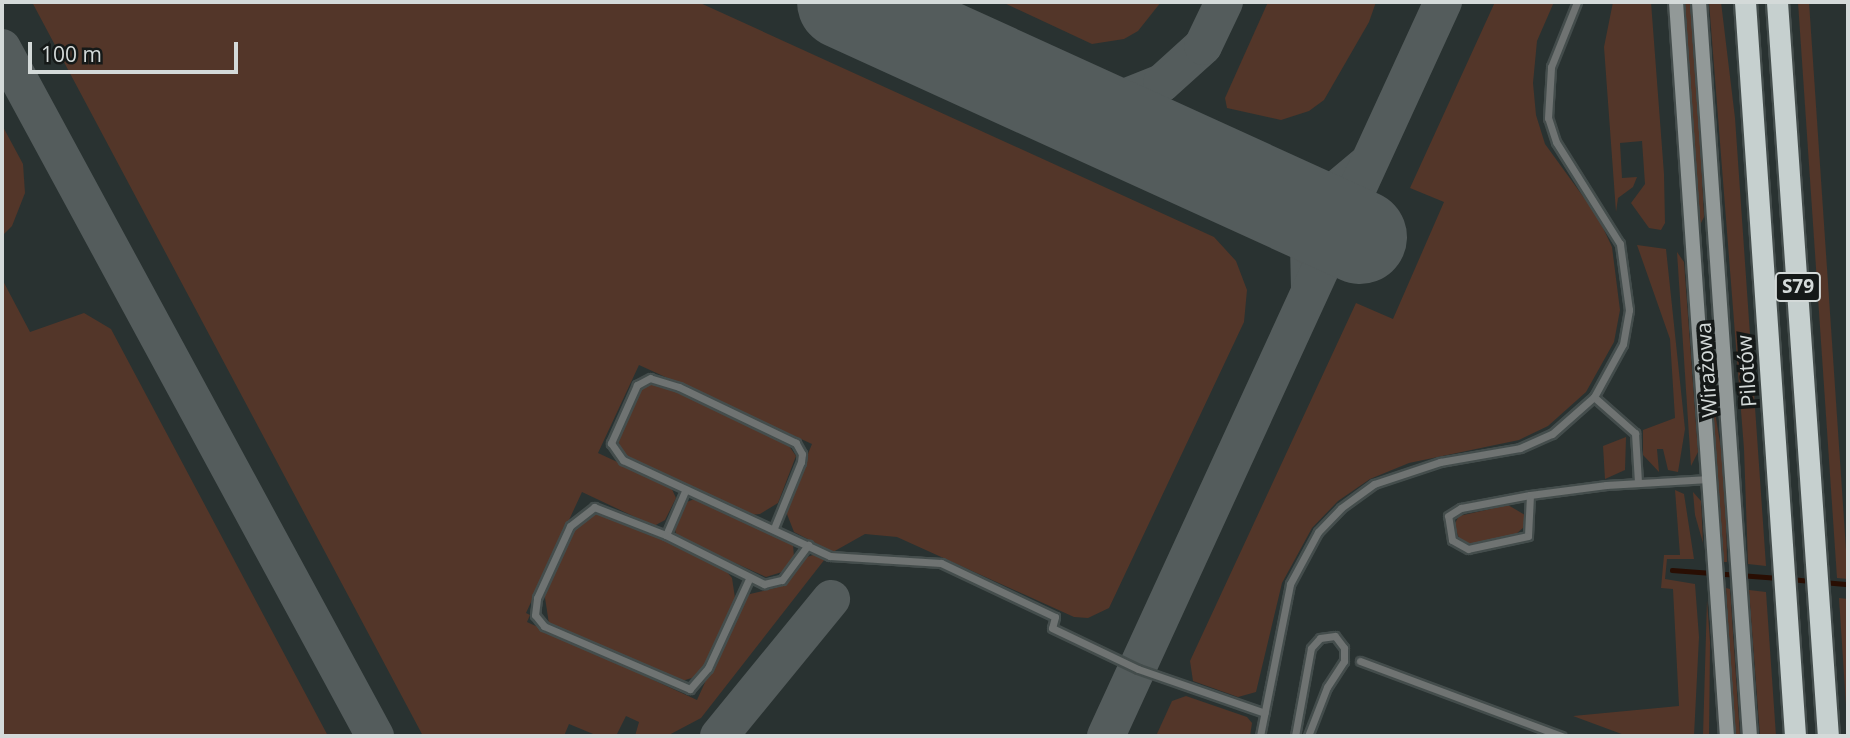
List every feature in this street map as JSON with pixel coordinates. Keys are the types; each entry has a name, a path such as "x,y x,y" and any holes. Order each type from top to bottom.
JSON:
{"highway":[{"name":"Pilotów","path":"1745,2 1795,736"},
{"name":"S79","path":"1777,2 1828,736"}],"main road":[{"name":"Wirażowa","path":"1676,2 1727,736"},
{"name":"Wirażowa","path":"1699,2 1750,736"}],"lane":[{"path":"1260,736 1290,584 1318,532 1341,508 1374,484 1411,470 1520,448 1552,434 1594,397 1623,344 1629,310 1628,274 1620,244 1563,154 1548,118 1551,66 1577,2"},
{"path":"774,528 801,462 796,443 679,387 643,380 632,390 613,433 613,450 685,491 774,528 830,556 942,563 1055,617 1052,628 1113,657 1178,686 1265,713"},
{"path":"1594,397 1635,433 1638,482"},
{"path":"1530,495 1528,536 1468,549 1452,540 1447,528 1451,511 1530,495 1638,482 1709,479"},
{"path":"666,535 685,491"},
{"path":"748,579 708,668 690,689 629,666 538,620 537,598 578,515 594,507 666,535 748,579 764,584 782,580 807,545"},
{"path":"1295,736 1311,648 1320,638 1335,636 1344,648 1344,661 1327,687 1308,736"},
{"path":"1360,661 1562,736"}],"shaded area":[{"path":"32,2 698,2 1214,237 1236,261 1247,290 1244,322 1109,608 1088,618 1074,617 897,537 865,534 833,552 794,532 785,509 812,444 639,365 598,453 671,487 676,498 665,520 654,526 582,492 526,613 530,615 527,622 697,700 742,601 750,594 775,588 807,557 816,554 825,559 701,718 667,736 635,736 639,722 626,716 616,736 598,736 569,724 564,736 423,736"},
{"path":"1002,2 1161,2 1138,31 1124,39 1092,44"},
{"path":"1268,2 1376,2 1369,22 1324,100 1309,111 1281,120 1227,108 1225,98"},
{"path":"1495,2 1554,2 1537,41 1533,83 1536,115 1545,144 1598,217 1612,247 1620,310 1614,342 1586,392 1548,426 1519,440 1409,463 1370,479 1338,501 1312,528 1282,583 1256,692 1238,697 1193,681 1190,661 1356,303 1393,319 1444,202 1410,188"},
{"path":"1613,2 1651,2 1664,174 1665,223 1661,230 1649,228 1631,203 1645,184 1642,141 1620,143 1622,178 1637,177 1633,187 1618,198 1616,212 1604,47"},
{"path":"1685,2 1690,2 1701,158 1704,217 1700,225"},
{"path":"1709,2 1721,2 1735,118 1766,566 1748,564 1744,449"},
{"path":"1798,2 1809,2 1848,579 1837,578"},
{"path":"2,125 23,164 25,193 12,226 2,236"},
{"path":"1637,245 1666,249 1685,429 1678,472 1668,470 1663,449 1657,449 1659,472 1643,455 1643,430 1675,418 1670,339"},
{"path":"1677,252 1684,262 1698,452 1691,466"},
{"path":"2,279 30,332 84,313 111,329 328,736 2,736"},
{"path":"653,383 669,385 774,433 787,443 796,456 778,503 760,514 750,515 633,462 622,453 616,433 630,399 642,386"},
{"path":"1712,394 1725,473 1727,562 1724,562"},
{"path":"1626,437 1625,470 1605,479 1603,446"},
{"path":"1675,490 1684,494 1694,559 1667,559 1665,579 1695,584 1699,637 1694,736 1627,736 1573,716 1679,706 1673,589 1661,588 1664,555 1680,555"},
{"path":"1693,492 1701,501 1703,543 1695,515"},
{"path":"697,498 793,544 794,558 782,572 766,577 677,537 674,526 684,503"},
{"path":"1508,505 1525,515 1524,527 1515,535 1470,544 1459,538 1454,525 1459,516"},
{"path":"593,512 610,513 722,566 732,578 735,598 702,670 695,677 682,681 664,678 549,624 544,591 573,526"},
{"path":"1726,588 1730,589 1740,736 1735,736"},
{"path":"1749,590 1766,592 1776,736 1760,736"},
{"path":"1839,598 1848,599 1848,736"},
{"path":"1707,600 1710,642 1709,736 1703,736"},
{"path":"1186,696 1247,717 1252,723 1250,736 1156,736 1172,701"}],"waterway":[{"path":"1672,570 1779,578"},
{"path":"1791,579 1810,581"},
{"path":"1823,582 1848,584"}],"taxiway":[{"path":"1058,100 1117,101 1162,83 1203,46 1224,2"},
{"path":"1106,736 1443,2"},
{"path":"2,48 375,736"},
{"path":"1310,289 1309,246 1273,198 1330,195 1366,165"},
{"path":"719,736 831,599"}],"runway":[{"path":"844,2 1360,237"}]}
